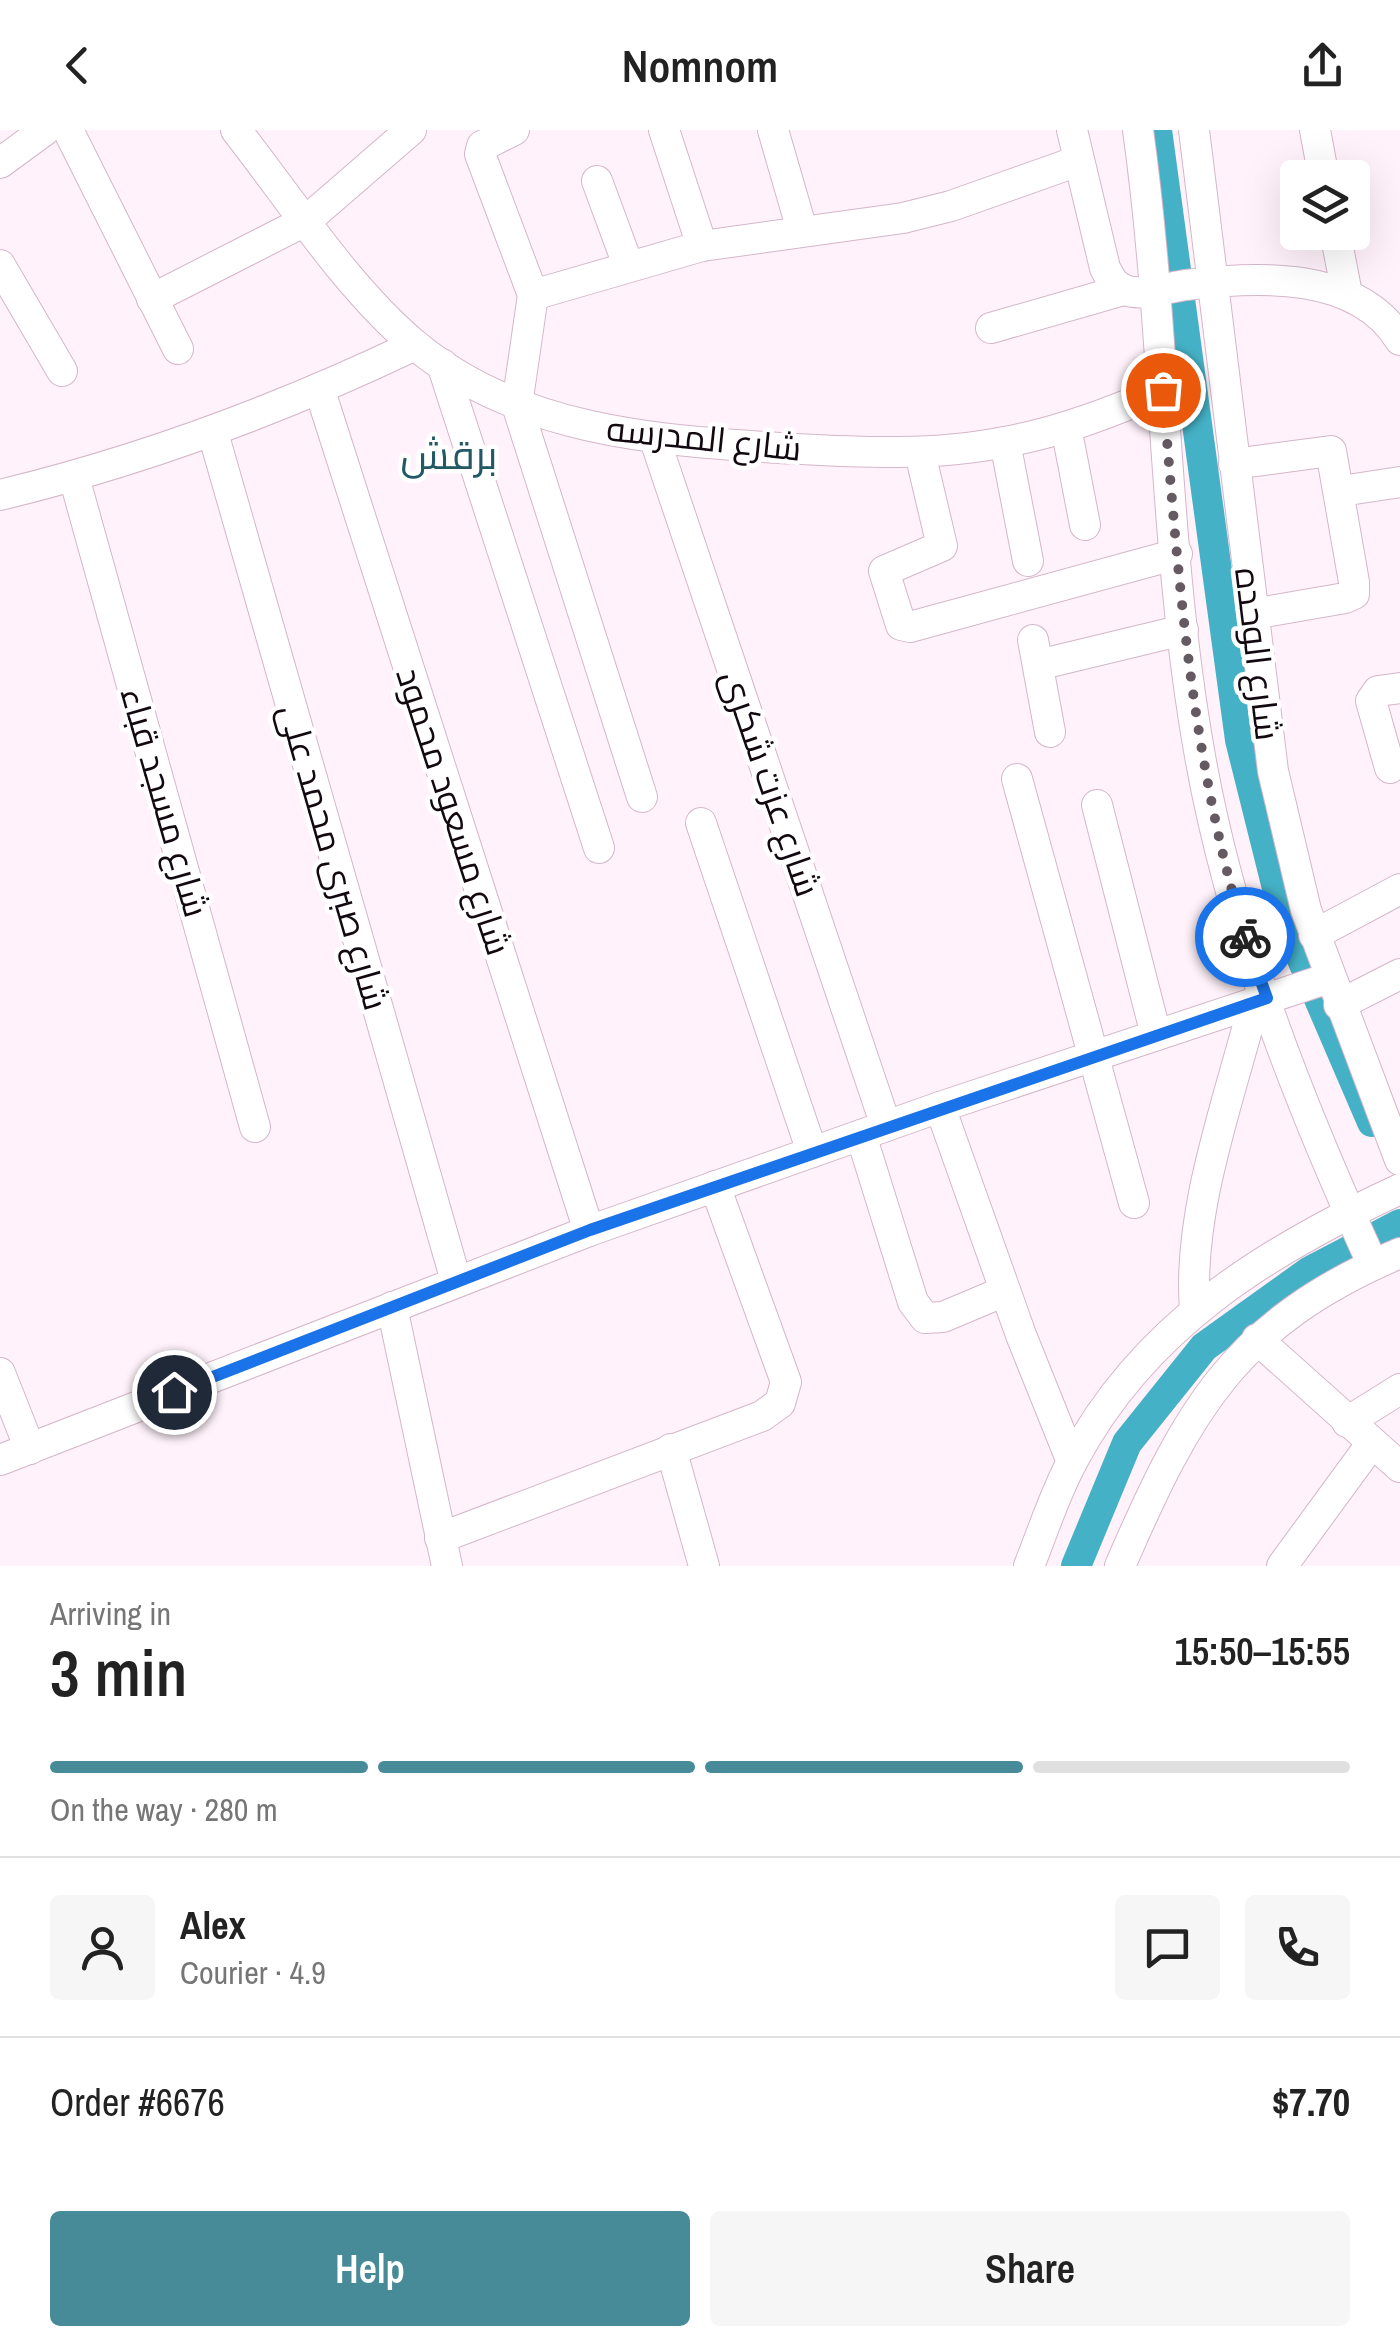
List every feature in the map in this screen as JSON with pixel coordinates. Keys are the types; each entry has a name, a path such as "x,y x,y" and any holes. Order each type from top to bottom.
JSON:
{"street":[{"path":"0,163 46,130"},
{"path":"68,130 178,350"},
{"name":"شارع المدرسه","path":"236,130 379,312 442,364 517,405 655,440 920,453 1005,442 1066,427 1163,390"},
{"path":"152,299 307,220 410,130"},
{"path":"514,130 482,146 480,154 533,295 517,405 642,797"},
{"path":"664,130 702,246"},
{"path":"1072,130 1106,268 1123,290"},
{"path":"1120,1566 1190,1419 1257,1339 1306,1303 1386,1259 1349,1212 1260,1001 1212,817 1183,630 1157,288 1138,130"},
{"name":"شارع الوحده","path":"1194,130 1273,772 1314,934 1334,992 1390,1108 1400,1160"},
{"path":"1315,130 1321,160"},
{"path":"778,132 802,230"},
{"path":"533,295 702,246 904,218 1078,162"},
{"path":"597,180 628,265"},
{"path":"1338,250 1347,294"},
{"path":"0,265 62,371"},
{"path":"991,328 1123,290 1137,293 1212,282 1284,282 1347,294 1370,306 1400,340"},
{"path":"0,495 74,477 212,432 320,390 416,345"},
{"path":"442,364 599,848"},
{"name":"شارع مسعود محمود","path":"320,390 590,1230"},
{"path":"1066,427 1086,525"},
{"name":"شارع صبرى محمد على","path":"212,432 456,1281"},
{"name":"شارع عزت شكرى","path":"655,440 874,1130 916,1310 934,1320 1005,1291"},
{"path":"1005,442 1028,562"},
{"path":"1234,464 1325,449 1334,460 1354,594 1253,614"},
{"path":"920,453 942,546 884,571 901,626 910,628 1177,554"},
{"name":"شارع مسجد قباء","path":"74,477 256,1126"},
{"path":"1340,491 1400,482"},
{"path":"1050,732 1036,653 1183,630"},
{"path":"1390,768 1371,701 1378,691 1400,688"},
{"path":"1017,779 1134,1203"},
{"path":"1097,805 1156,1035"},
{"path":"701,823 812,1152"},
{"path":"1314,934 1400,889"},
{"path":"0,1460 590,1230 940,1107 1260,1001 1334,992 1400,974"},
{"path":"1195,1309 1192,1276 1202,1210 1260,1001"},
{"path":"940,1107 1005,1291 1072,1462"},
{"path":"392,1307 443,1552 671,1449 762,1416 780,1403 786,1382 714,1186"},
{"path":"1029,1566 1072,1462 1104,1409 1143,1360 1195,1309 1274,1252 1400,1189"},
{"path":"1257,1339 1400,1468"},
{"path":"0,1373 30,1449"},
{"path":"1347,1422 1400,1390"},
{"path":"1282,1566 1372,1443"},
{"path":"671,1449 704,1566"}],"waterway":[{"path":"1157,130 1240,740 1285,920 1372,1122"},
{"path":"1076,1566 1127,1443 1204,1347 1310,1271 1400,1224"}],"way so far":[{"path":"1163,390 1183,630 1195,723 1212,817 1245,937"}],"district":[{"name":"برقش","path":"449,454"}],"route":[{"path":"174,1392 590,1230 1267,998 1245,937"}]}
